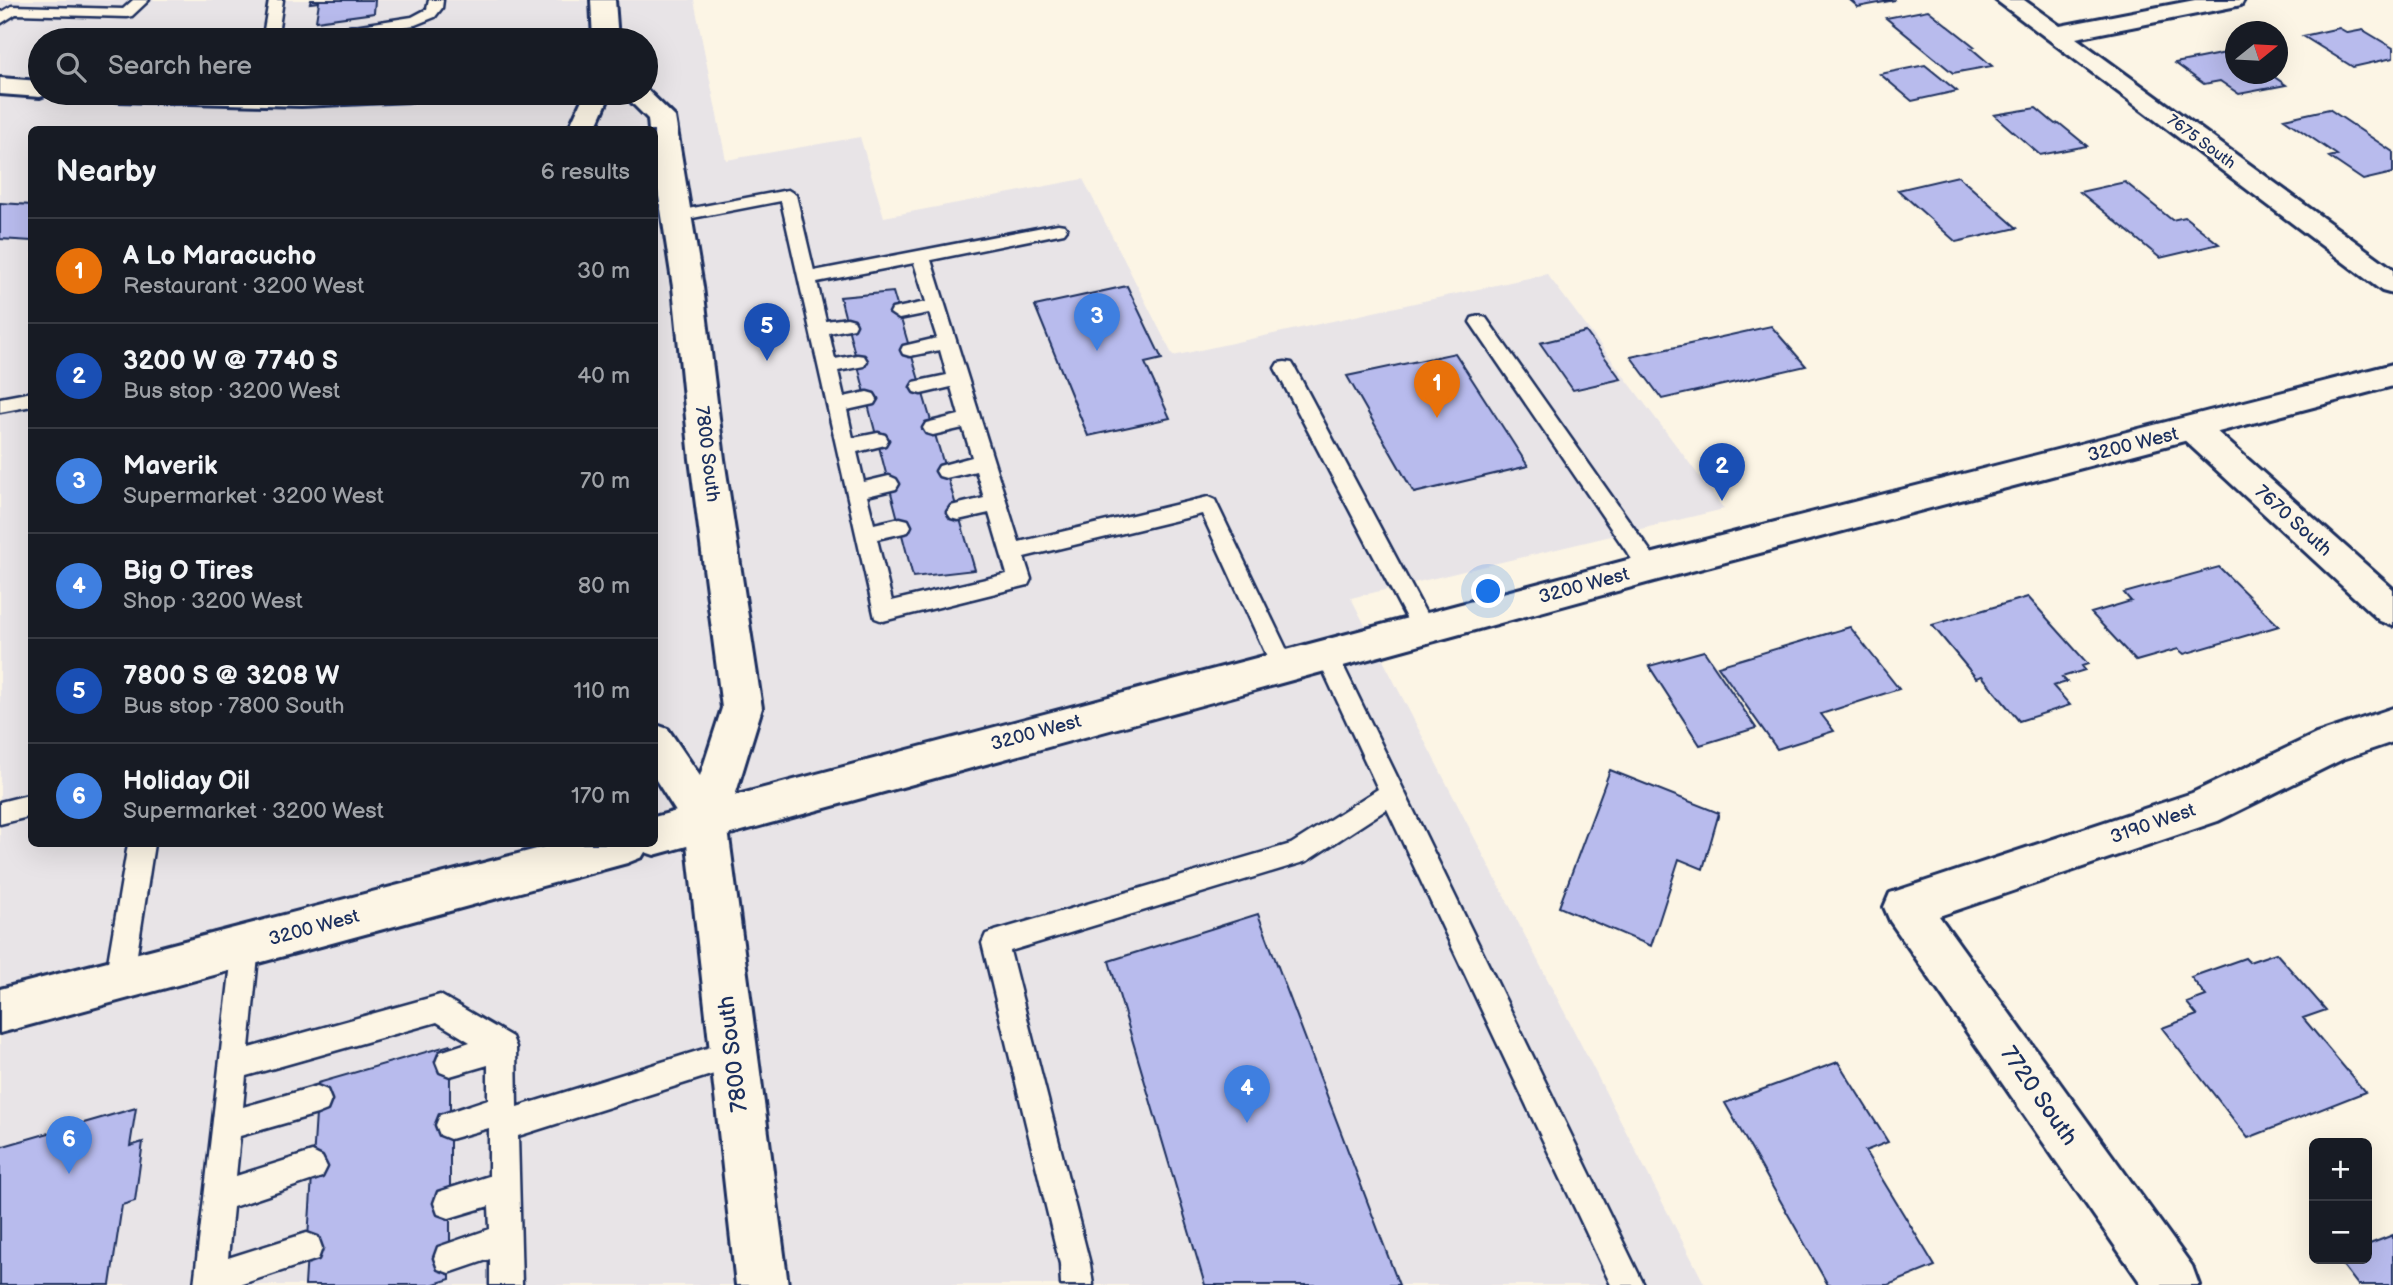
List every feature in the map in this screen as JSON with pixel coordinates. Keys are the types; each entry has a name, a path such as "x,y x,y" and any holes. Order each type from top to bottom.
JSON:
{"street":[{"path":"603,0 605,28"},
{"name":"7675 South","path":"2008,0 2393,284"},
{"path":"2055,34 2232,0"},
{"path":"0,86 28,88"},
{"path":"583,126 592,105"},
{"name":"7800 South","path":"648,105 661,117 677,216 742,708 706,822 762,1285"},
{"name":"3200 West","path":"658,835 1650,568 2393,375"},
{"name":"7670 South","path":"2193,429 2393,611"},
{"name":"3190 West","path":"1906,907 2203,808 2330,746 2393,725"},
{"name":"7800 South","path":"658,747 706,822"},
{"name":"3200 West","path":"0,1011 616,847"},
{"name":"7720 South","path":"1906,907 2173,1285"}],"lane":[{"path":"9,10 127,13 142,0"},
{"path":"271,28 276,0"},
{"path":"369,28 415,21 432,13 436,8 436,0"},
{"path":"677,216 788,195 883,612 1020,579 921,256"},
{"path":"807,278 1058,229"},
{"path":"899,313 936,306"},
{"path":"1479,322 1650,568"},
{"path":"818,329 847,324"},
{"path":"909,350 947,342"},
{"path":"827,367 857,361"},
{"path":"1284,368 1423,629"},
{"path":"921,387 959,379"},
{"path":"836,405 867,399"},
{"path":"0,405 28,400"},
{"path":"933,428 971,419"},
{"path":"845,447 878,440"},
{"path":"946,471 984,462"},
{"path":"855,491 889,484"},
{"path":"958,512 997,503"},
{"path":"1011,552 1208,505 1283,667"},
{"path":"865,534 900,526"},
{"path":"1327,655 1603,1238 1628,1285"},
{"path":"1077,1285 1075,1264 995,943 1298,853 1393,792"},
{"path":"0,813 28,805"},
{"path":"119,980 141,847"},
{"path":"246,946 210,1282 307,1248"},
{"path":"233,1066 440,1008 502,1047"},
{"path":"450,1062 502,1047"},
{"path":"502,1047 506,1285"},
{"path":"450,1125 503,1118 733,1054"},
{"path":"226,1126 317,1100"},
{"path":"220,1196 312,1167"},
{"path":"449,1203 505,1186"},
{"path":"449,1258 505,1239"}],"shaded area":[{"path":"0,0 694,0 726,160 860,137 884,217 1083,179 1173,356 1547,274 1724,509 1351,598 1705,1285 0,1285"}],"building":[{"path":"311,0 375,0 374,13 316,21 319,2 310,3"},
{"path":"1850,0 1895,0 1858,7"},
{"path":"1928,10 1975,47 1971,48 1992,66 1953,73 1886,18"},
{"path":"2339,28 2348,33 2363,30 2393,48 2393,58 2353,67 2303,36"},
{"path":"2225,53 2225,84 2286,85 2239,94 2220,81 2204,84 2175,63"},
{"path":"1925,65 1957,91 1912,101 1880,74"},
{"path":"2036,108 2087,146 2040,155 1994,115"},
{"path":"2329,109 2393,152 2393,173 2363,180 2329,157 2337,155 2284,119"},
{"path":"1958,176 2017,228 1956,242 1898,190"},
{"path":"2125,182 2172,220 2185,217 2219,244 2160,258 2080,192"},
{"path":"0,203 28,205 28,241 0,239"},
{"path":"1127,286 1162,359 1145,363 1170,418 1088,436 1035,306"},
{"path":"893,292 975,570 913,577 840,297"},
{"path":"1771,326 1806,366 1662,399 1631,357"},
{"path":"1586,332 1621,379 1573,390 1540,343"},
{"path":"1455,353 1528,466 1414,493 1347,376"},
{"path":"2219,567 2279,626 2184,654 2178,649 2136,661 2091,613 2131,601 2124,593"},
{"path":"2028,597 2088,664 2082,666 2085,670 2062,677 2067,682 2053,686 2070,705 2019,721 1982,676 1976,678 1932,625"},
{"path":"1850,627 1899,689 1821,714 1834,731 1777,749 1718,666"},
{"path":"1704,651 1756,728 1700,745 1649,666"},
{"path":"1610,770 1719,813 1703,869 1679,859 1651,946 1559,907"},
{"path":"1258,914 1399,1285 1205,1285 1109,961"},
{"path":"2276,953 2326,1010 2303,1018 2365,1092 2248,1138 2162,1028 2197,1015 2187,1003 2206,996 2191,977 2245,958 2249,962"},
{"path":"450,1045 450,1279 431,1285 305,1285 318,1083"},
{"path":"1838,1062 1888,1142 1865,1151 1935,1266 1888,1285 1828,1285 1725,1103"},
{"path":"136,1108 130,1146 143,1142 135,1201 122,1205 110,1285 0,1285 0,1147"},
{"path":"2393,1235 2393,1285 2358,1285 2342,1264 2372,1264 2372,1243"}],"place":[{"name":"Maverik","path":"1097,351"},
{"name":"7800 S @ 3208 W","path":"767,361"},
{"name":"A Lo Maracucho","path":"1437,418"},
{"name":"3200 W @ 7740 S","path":"1722,501"},
{"name":"Big O Tires","path":"1247,1123"},
{"name":"Holiday Oil","path":"69,1174"}]}
